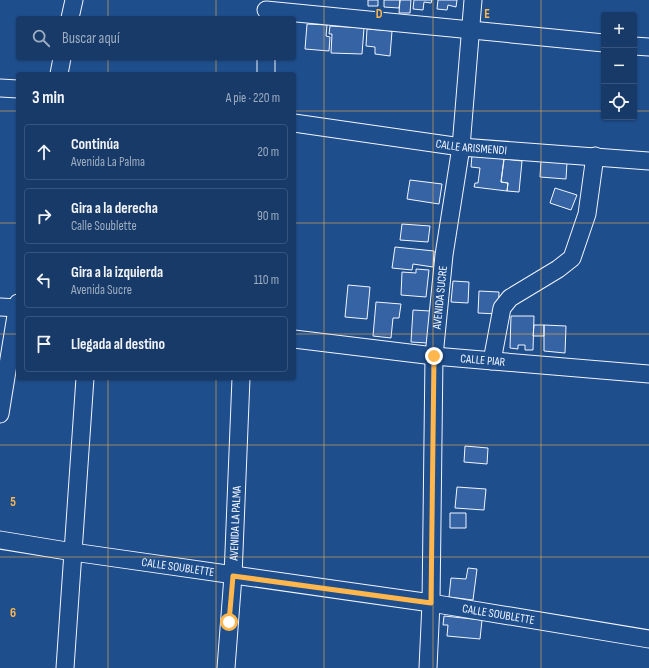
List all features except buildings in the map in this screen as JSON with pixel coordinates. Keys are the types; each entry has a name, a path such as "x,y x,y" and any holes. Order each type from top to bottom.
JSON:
{"street":[{"path":"70,16 74,0"},
{"name":"AVENIDA SUCRE","path":"428,668 431,603 434,356 444,255 461,147 472,31 473,0"},
{"path":"267,9 472,31 601,43"},
{"path":"637,46 649,47"},
{"path":"59,72 62,60"},
{"path":"266,60 266,72"},
{"path":"0,88 16,89"},
{"name":"CALLE ARISMENDI","path":"296,123 461,147 649,161"},
{"path":"492,361 502,308 510,298 572,258 587,214 595,156"},
{"path":"0,307 16,307"},
{"path":"0,414 16,319"},
{"name":"CALLE PIAR","path":"296,340 434,356 649,374"},
{"path":"65,668 85,380"},
{"name":"AVENIDA LA PALMA","path":"226,668 233,576 241,380"},
{"name":"CALLE SOUBLETTE","path":"0,540 233,576 431,603 645,638"}],"route":[{"path":"229,622 233,576 431,603 434,356"}]}
